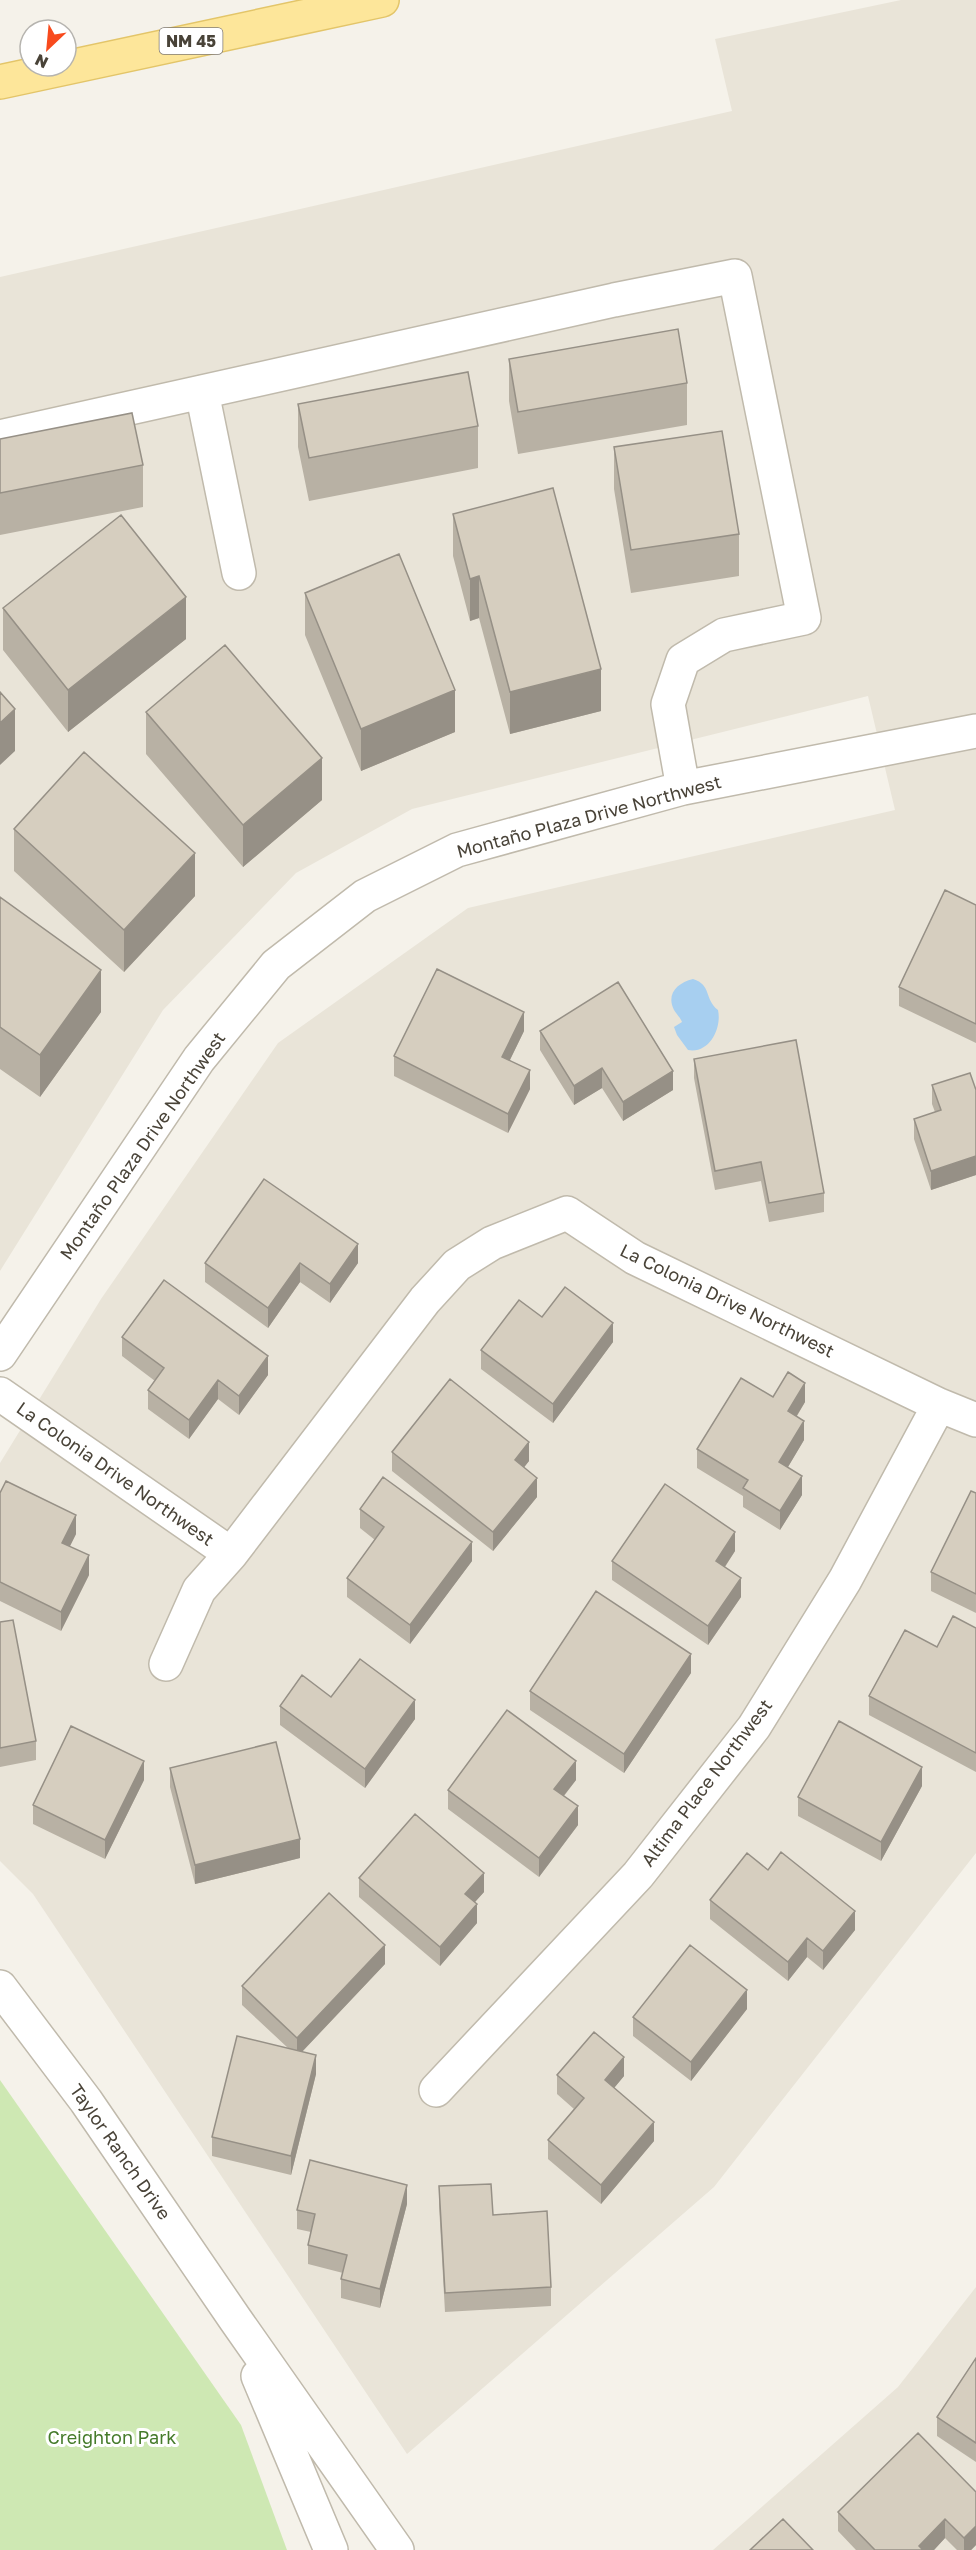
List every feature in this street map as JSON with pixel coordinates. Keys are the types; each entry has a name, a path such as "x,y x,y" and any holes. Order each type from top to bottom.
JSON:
{"main road":[{"name":"NM 45","path":"0,82 382,0"}],"street":[{"path":"0,437 614,300 735,276 804,618 724,635 683,660 668,704 683,788"},
{"path":"202,392 239,573"},
{"name":"Montaño Plaza Drive Northwest","path":"0,1354 199,1059 276,966 365,896 457,850 683,788 976,730"},
{"name":"La Colonia Drive Northwest","path":"166,1664 199,1590 231,1554 425,1300 457,1265 492,1243 567,1213 635,1258 976,1420"},
{"name":"La Colonia Drive Northwest","path":"0,1394 231,1554"},
{"name":"Altima Place Northwest","path":"436,2090 638,1875 754,1727 845,1580 939,1404"},
{"name":"Taylor Ranch Drive","path":"0,1987 86,2101 234,2319"},
{"path":"234,2319 331,2550"},
{"path":"234,2319 397,2550"}],"shaded area":[{"path":"901,0 976,0 976,1853 714,2187 407,2454 33,1894 0,1861 0,1463 101,1299 278,1043 468,908 895,810 868,696 412,809 296,873 163,1010 0,1271 0,277 732,111 715,39"},
{"path":"976,2287 976,2550 713,2550 898,2387"}],"green space":[{"name":"Creighton Park","path":"0,2080 241,2425 287,2550 0,2550"}],"water":[{"path":"693,979 706,989 718,1010 719,1017 716,1031 708,1044 703,1048 688,1050 674,1027 682,1022 674,1010 671,999 678,986"}],"building":[{"path":"678,329 687,383 518,412 509,359"},
{"path":"468,372 478,426 309,458 298,404"},
{"path":"132,413 143,465 0,493 0,439"},
{"path":"722,431 739,534 631,550 614,447"},
{"path":"553,488 601,669 510,692 479,576 470,579 453,514"},
{"path":"121,515 186,597 68,690 3,608"},
{"path":"399,554 455,690 361,729 305,593"},
{"path":"225,645 322,758 243,825 146,712"},
{"path":"0,692 15,709 0,723"},
{"path":"84,752 195,853 124,930 14,829"},
{"path":"945,890 976,905 976,1024 899,987"},
{"path":"0,897 101,970 40,1055 0,1027"},
{"path":"437,969 524,1012 502,1057 530,1070 508,1114 394,1056"},
{"path":"618,982 673,1071 623,1102 602,1068 574,1086 540,1031"},
{"path":"796,1040 824,1193 769,1203 761,1162 715,1171 694,1059"},
{"path":"970,1073 976,1090 976,1156 931,1171 914,1119 941,1110 932,1085"},
{"path":"264,1179 358,1244 330,1284 300,1263 268,1308 205,1263"},
{"path":"164,1280 268,1356 239,1396 218,1380 189,1420 148,1390 164,1368 122,1337"},
{"path":"565,1287 613,1323 553,1404 481,1350 519,1300 542,1317"},
{"path":"788,1372 805,1383 788,1411 804,1421 779,1462 802,1476 780,1511 743,1488 748,1480 697,1449 741,1378 773,1397"},
{"path":"450,1379 529,1442 515,1460 537,1478 493,1532 392,1452"},
{"path":"383,1477 472,1542 410,1625 347,1578 384,1527 360,1509"},
{"path":"6,1481 76,1515 62,1543 89,1555 61,1612 0,1582 0,1493"},
{"path":"665,1484 735,1532 716,1561 741,1578 708,1626 612,1561"},
{"path":"971,1491 976,1493 976,1594 931,1572"},
{"path":"596,1591 691,1654 624,1754 530,1691"},
{"path":"953,1616 976,1628 976,1753 869,1696 905,1630 937,1647"},
{"path":"13,1620 36,1741 0,1748 0,1622"},
{"path":"360,1659 415,1700 365,1769 280,1706 302,1675 331,1697"},
{"path":"507,1710 576,1761 554,1789 578,1806 539,1858 448,1790"},
{"path":"839,1721 922,1767 881,1842 798,1797"},
{"path":"71,1726 144,1761 105,1840 33,1805"},
{"path":"276,1742 300,1839 195,1865 170,1768"},
{"path":"415,1814 484,1873 465,1894 477,1904 440,1947 359,1878"},
{"path":"781,1852 855,1911 823,1951 807,1938 788,1962 710,1900 747,1853 768,1870"},
{"path":"329,1893 385,1945 297,2038 242,1986"},
{"path":"690,1945 747,1990 691,2062 633,2017"},
{"path":"594,2032 624,2057 605,2080 654,2122 601,2185 548,2140 584,2098 557,2075"},
{"path":"237,2036 316,2055 291,2156 212,2137"},
{"path":"310,2160 407,2185 380,2289 341,2279 347,2255 308,2245 315,2214 297,2210"},
{"path":"491,2184 493,2215 547,2211 551,2287 445,2293 439,2186"},
{"path":"976,2358 976,2443 937,2417"},
{"path":"918,2433 976,2492 976,2526 964,2538 945,2519 919,2546 923,2550 875,2550 838,2512"},
{"path":"783,2519 813,2550 750,2550"}]}
